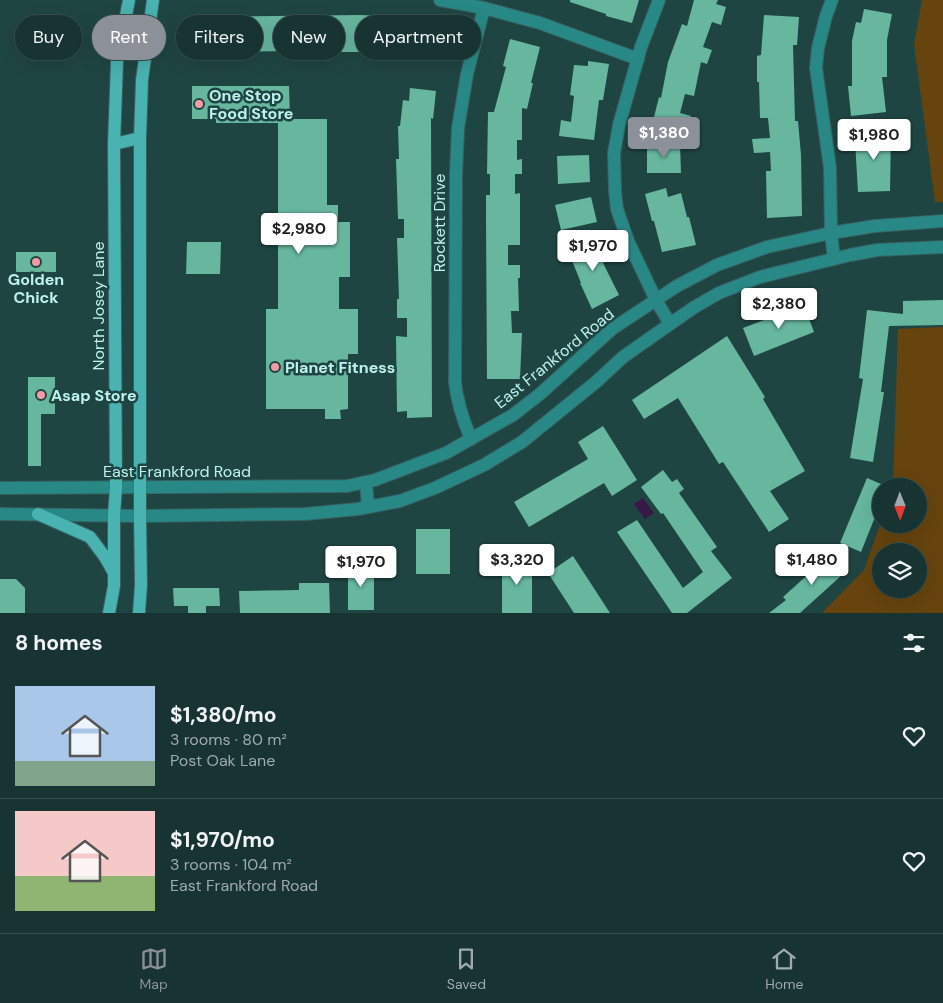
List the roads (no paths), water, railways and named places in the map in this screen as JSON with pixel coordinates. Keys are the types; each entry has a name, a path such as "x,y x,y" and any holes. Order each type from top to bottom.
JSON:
{"main road":[{"name":"North Josey Lane","path":"109,613 114,586 116,488 114,144 117,62 129,0"},
{"path":"139,613 141,585 140,138 142,80 154,0"},
{"path":"440,0 484,8 540,23 638,59"},
{"path":"659,0 638,59 619,125 614,154 615,191 617,209 628,241 656,300 670,324"},
{"path":"832,0 818,48 816,68 830,168 831,233 834,259"},
{"name":"Rockett Drive","path":"471,439 457,402 455,382 456,174 458,128 466,80 484,8"},
{"path":"114,144 140,138"},
{"name":"East Frankford Road","path":"0,488 347,486 375,480 446,453 513,415 540,394 612,329 677,286 717,265 767,247 831,233 875,226 943,221"},
{"path":"0,514 140,516 305,514 368,507 400,500 435,488 484,465 522,442 596,382 623,357 693,308 720,293 760,278 877,250 943,247"},
{"path":"366,482 368,507"},
{"path":"38,514 90,537 114,573"}],"place":[{"name":"One Stop Food Store","path":"199,104"},
{"name":"Golden Chick","path":"36,262"},
{"name":"Planet Fitness","path":"275,367"},
{"name":"Asap Store","path":"41,395"}]}
